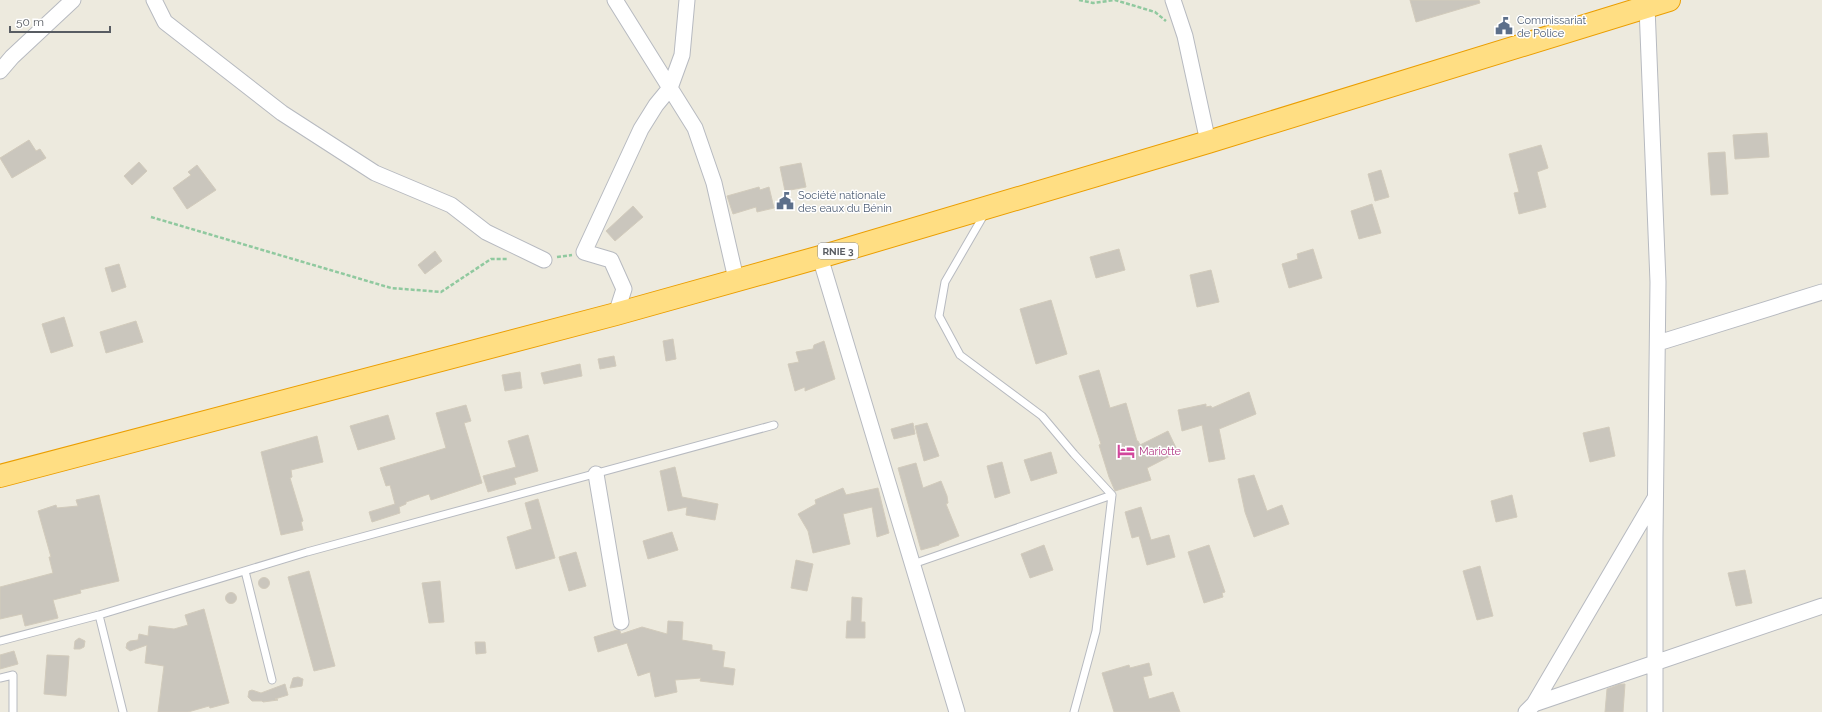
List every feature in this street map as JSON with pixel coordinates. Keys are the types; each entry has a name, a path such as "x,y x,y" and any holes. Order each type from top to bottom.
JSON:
{"highway":[{"name":"RNIE 3","path":"0,476 616,314 736,279 820,257 1208,142 1669,0"}],"street":[{"path":"0,71 12,57 73,0"},
{"path":"154,0 165,22 282,113 375,173 451,205 486,232 544,260"},
{"path":"615,0 695,128 714,183 736,279"},
{"path":"616,314 624,289 611,260 584,252 641,129 656,105 670,88 682,55 687,0"},
{"path":"1173,0 1185,36 1208,142"},
{"path":"1647,7 1658,282 1655,498 1655,712"},
{"path":"820,257 957,712"},
{"path":"1658,344 1822,292"},
{"path":"596,474 621,622"},
{"path":"1530,708 1655,498"},
{"path":"1530,708 1655,663 1822,606"}],"lane":[{"path":"988,207 945,282 938,316 960,355 1042,416 1074,454 1112,495 1096,631 1074,712"},
{"path":"0,641 99,615 307,552 774,425"},
{"path":"913,564 1112,495"},
{"path":"245,571 272,680"},
{"path":"99,615 122,712"},
{"path":"0,678 13,675 13,712"}],"path":[{"path":"1079,0 1093,3 1114,0 1155,12 1185,36"},
{"path":"151,217 391,288 441,292 491,259 513,259"},
{"path":"544,260 584,252"}],"building":[{"path":"1410,0 1479,0 1480,3 1416,22"},
{"path":"1767,133 1769,157 1735,159 1733,135"},
{"path":"29,140 36,151 40,149 46,158 12,178 0,158"},
{"path":"1541,145 1548,168 1537,172 1546,207 1519,214 1514,193 1519,192 1509,154"},
{"path":"1725,152 1728,194 1711,195 1708,153"},
{"path":"139,162 147,171 132,185 124,176"},
{"path":"801,163 806,187 785,191 780,167"},
{"path":"197,165 216,190 187,209 173,188 191,175 188,172"},
{"path":"1381,170 1389,197 1375,201 1368,174"},
{"path":"759,187 760,190 769,187 774,208 757,212 756,207 733,214 727,196"},
{"path":"1372,204 1381,233 1359,239 1351,211"},
{"path":"633,206 643,217 615,241 606,231"},
{"path":"1119,249 1125,270 1096,278 1090,257"},
{"path":"1313,249 1322,278 1289,288 1282,264 1298,259 1297,254"},
{"path":"435,251 442,261 425,274 418,265"},
{"path":"119,264 126,287 112,292 105,268"},
{"path":"1211,270 1219,302 1197,307 1190,275"},
{"path":"1051,300 1067,354 1036,364 1020,309"},
{"path":"64,317 73,346 51,353 42,324"},
{"path":"136,321 143,342 106,353 100,332"},
{"path":"673,339 676,359 666,361 663,341"},
{"path":"824,341 835,379 805,391 805,387 795,391 788,364 799,362 796,352 813,349 814,345"},
{"path":"614,356 616,366 600,369 598,359"},
{"path":"580,364 582,376 544,384 541,373"},
{"path":"1099,370 1110,408 1126,403 1137,441 1140,445 1168,431 1178,452 1147,468 1151,480 1115,491 1109,477 1099,445 1101,444 1079,376"},
{"path":"520,372 522,388 505,391 502,375"},
{"path":"1249,392 1256,414 1219,429 1225,459 1209,462 1202,425 1182,431 1178,410 1206,404 1206,407 1211,406 1212,408"},
{"path":"466,405 471,421 464,423 482,483 431,500 429,494 406,502 406,504 399,507 400,513 372,522 369,512 395,504 390,485 386,486 380,468 446,448 436,413"},
{"path":"388,415 395,439 358,450 350,426"},
{"path":"913,423 915,434 894,439 891,429"},
{"path":"927,423 939,456 924,461 915,426"},
{"path":"1609,427 1615,456 1590,462 1583,433"},
{"path":"528,435 538,471 514,478 516,484 488,492 483,476 516,467 508,441"},
{"path":"317,436 323,462 291,470 292,477 290,478 303,521 301,522 303,530 281,535 261,452"},
{"path":"1051,452 1057,473 1031,481 1024,460"},
{"path":"1002,462 1010,493 995,498 987,466"},
{"path":"916,463 923,488 941,481 947,496 948,503 946,504 959,536 939,545 921,550 898,468"},
{"path":"675,467 682,497 718,504 715,520 686,515 687,507 668,511 660,471"},
{"path":"1254,475 1267,511 1282,505 1289,524 1254,537 1245,512 1238,479"},
{"path":"843,488 846,495 878,488 889,533 877,537 872,507 843,514 850,544 813,553 808,531 798,514 816,504 815,500"},
{"path":"99,495 119,581 80,590 81,593 53,600 58,618 25,626 22,614 0,619 0,587 53,573 49,557 51,557 38,511 56,505 57,508 78,506 76,500"},
{"path":"1512,495 1517,517 1496,522 1491,501"},
{"path":"538,499 555,558 516,569 507,537 532,529 525,503"},
{"path":"1141,507 1151,540 1169,535 1175,557 1147,565 1139,536 1132,538 1125,512"},
{"path":"672,532 678,550 648,559 643,541"},
{"path":"1044,545 1053,570 1030,578 1021,554"},
{"path":"1209,545 1225,592 1222,593 1223,597 1204,603 1188,552"},
{"path":"576,552 586,586 569,591 559,557"},
{"path":"796,560 813,564 807,591 791,588"},
{"path":"1480,566 1493,616 1477,620 1463,571"},
{"path":"1745,570 1752,603 1736,606 1728,573"},
{"path":"309,571 335,666 314,671 288,577"},
{"path":"262,578 266,578 268,579 268,587 262,588 259,585 259,581"},
{"path":"440,581 444,622 429,623 422,583"},
{"path":"229,593 233,593 235,594 235,602 229,603 226,600 226,596"},
{"path":"852,597 862,598 861,622 865,622 865,638 846,638 847,621 851,621"},
{"path":"204,609 229,703 210,708 209,706 188,712 158,712 164,666 145,663 147,645 130,651 126,648 127,643 138,640 139,634 148,636 149,626 174,629 188,625 185,615"},
{"path":"668,621 683,622 682,640 712,645 712,650 725,652 723,667 735,669 733,685 700,681 701,678 675,680 677,692 655,697 650,672 638,676 627,643 598,652 594,637 617,630 620,631 621,634 642,627 667,634"},
{"path":"79,638 85,641 84,647 74,649 75,641"},
{"path":"475,642 485,642 486,653 476,654"},
{"path":"14,651 18,664 0,669 0,655"},
{"path":"47,655 69,656 66,696 44,694"},
{"path":"1149,663 1152,675 1143,677 1149,699 1173,692 1180,712 1114,712 1102,673 1129,665 1130,668"},
{"path":"298,677 303,679 302,686 290,688 293,678"},
{"path":"285,684 288,695 275,699 278,700 263,702 252,701 248,697 249,691 252,690 261,693"},
{"path":"1620,684 1625,684 1623,712 1605,712 1607,689"}],"place":[{"name":"Commissariat de Police","path":"1504,26"},
{"name":"Société nationale des eaux du Bénin","path":"785,201"},
{"name":"Mariotte","path":"1126,451"}]}
